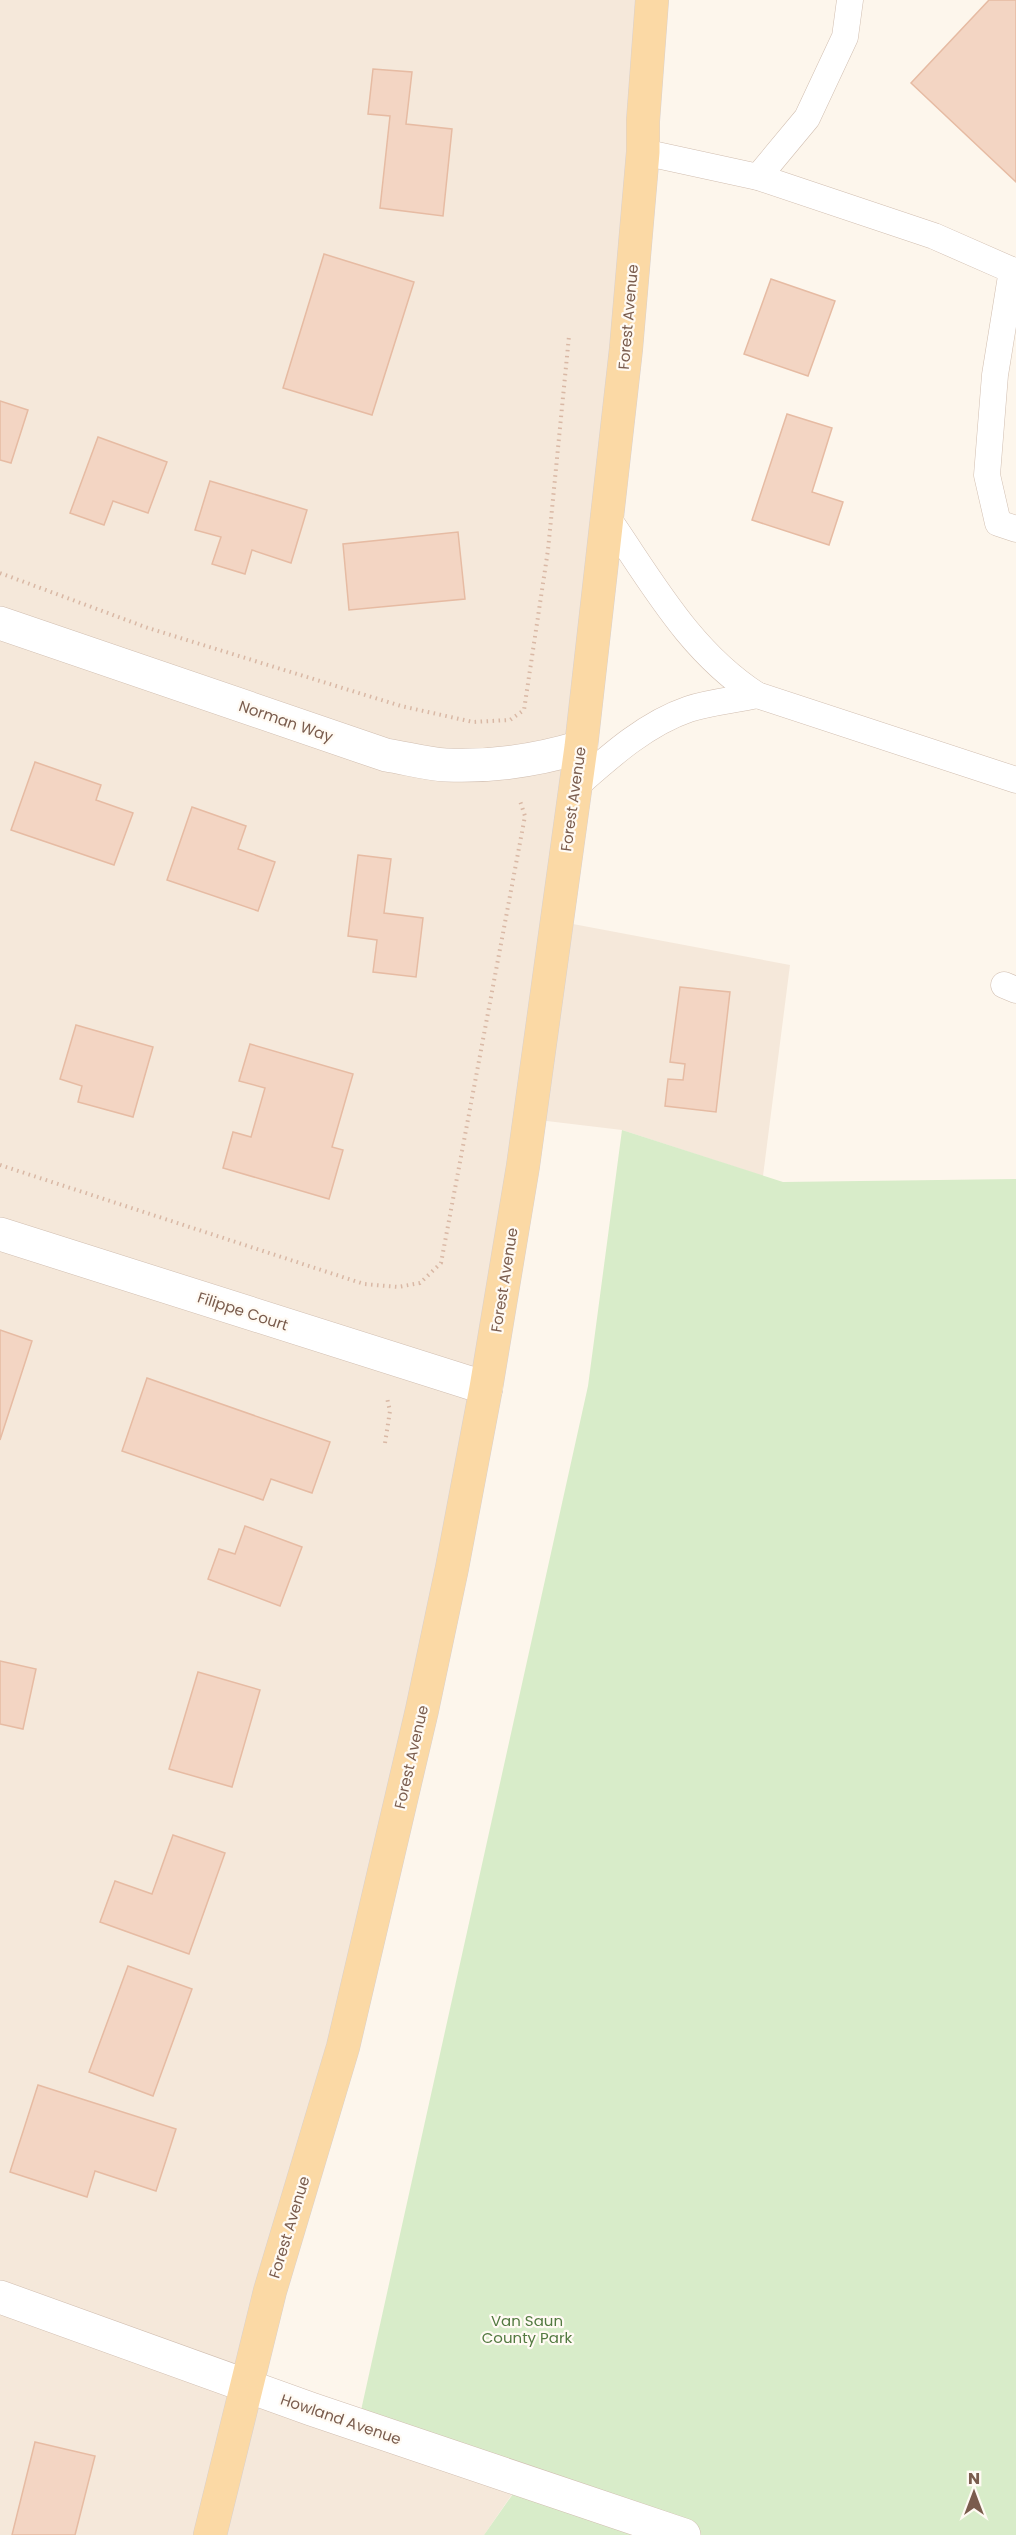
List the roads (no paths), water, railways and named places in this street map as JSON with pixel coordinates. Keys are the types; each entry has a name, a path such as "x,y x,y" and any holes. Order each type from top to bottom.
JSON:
{"main road":[{"name":"Forest Avenue","path":"210,2535 270,2291 343,2048 427,1689 486,1388 523,1166 580,747 626,349 643,152 643,121 652,0"}],"street":[{"name":"Norman Way","path":"0,623 386,755 445,765 505,763 558,754 580,747"},
{"name":"Filippe Court","path":"0,1234 486,1388"},
{"name":"Howland Avenue","path":"0,2297 246,2386 684,2535"}],"lane":[{"path":"758,177 807,118 845,37 850,0"},
{"path":"643,152 758,177 934,236 1014,271 995,375 987,475 998,523 1016,530"},
{"path":"607,517 691,639 732,678 757,695 1016,780"},
{"path":"575,787 616,751 645,731 689,709 757,695"}],"park label":[{"name":"Van Saun County Park","path":"527,2328"}]}
